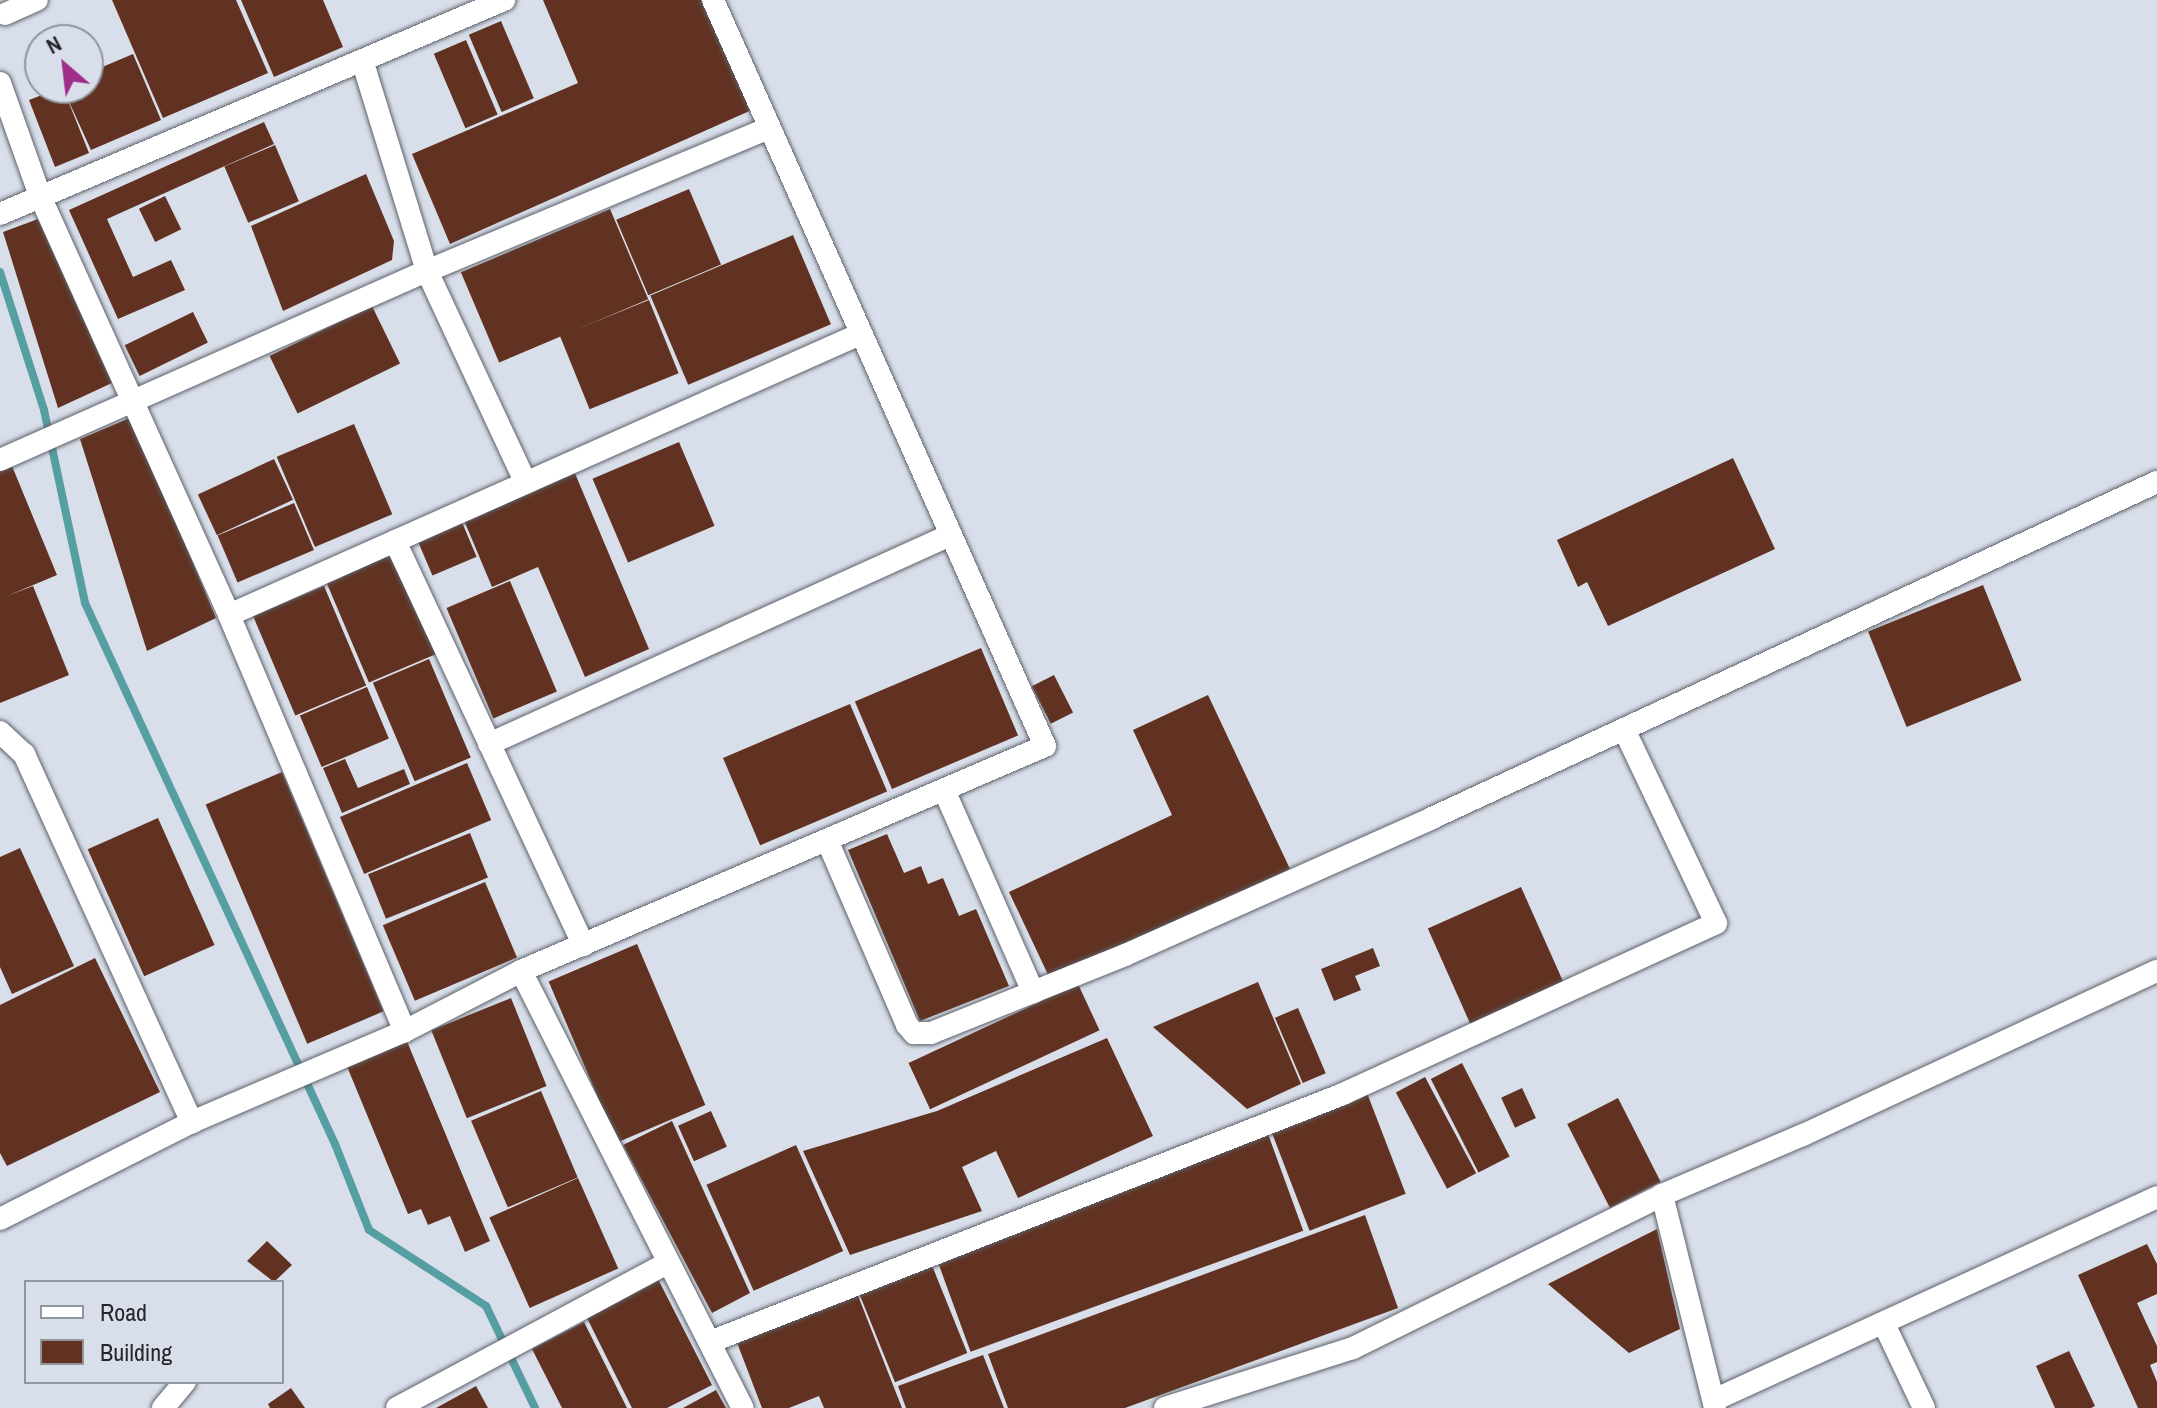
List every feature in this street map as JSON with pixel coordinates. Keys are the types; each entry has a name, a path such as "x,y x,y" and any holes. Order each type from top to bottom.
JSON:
{"street":[{"path":"2,14 37,0"},
{"path":"5,212 363,63 504,0"},
{"path":"2,1214 192,1122 268,1091 338,1056 405,1031 521,971 1045,746 948,536 713,0"},
{"path":"363,63 427,271 525,481"},
{"path":"0,83 40,196 229,615 405,1031"},
{"path":"0,460 427,271 769,128"},
{"path":"229,615 860,334"},
{"path":"827,840 914,1033 931,1033 1033,992 1625,731 2157,482"},
{"path":"489,744 948,536"},
{"path":"395,541 583,945"},
{"path":"710,1342 1343,1094 1716,923 1625,731"},
{"path":"0,732 24,754 192,1122"},
{"path":"944,790 1033,992"},
{"path":"521,971 743,1408"},
{"path":"1165,1408 1353,1348 1662,1195 1803,1135 2157,971"},
{"path":"1662,1195 1715,1404 2157,1197"},
{"path":"397,1408 667,1263"},
{"path":"1884,1324 1921,1407"},
{"path":"163,1408 183,1384"}],"building":[{"path":"112,0 236,0 268,73 163,118"},
{"path":"241,0 323,0 343,47 274,77"},
{"path":"543,0 705,0 754,109 450,244 412,154 578,83"},
{"path":"501,21 534,98 502,112 469,35"},
{"path":"466,40 498,115 465,128 434,54"},
{"path":"133,54 161,120 91,150 70,104 104,104 104,66"},
{"path":"31,104 69,104 89,153 55,167"},
{"path":"264,122 274,144 107,219 133,277 171,260 185,290 118,319 69,210"},
{"path":"275,145 299,201 248,223 224,166"},
{"path":"366,174 394,241 392,260 283,311 251,226"},
{"path":"689,189 721,264 648,295 616,220"},
{"path":"165,196 181,229 155,242 139,209"},
{"path":"610,209 648,299 499,363 461,272"},
{"path":"38,219 112,383 58,408 3,232"},
{"path":"793,235 831,324 688,385 650,296"},
{"path":"649,300 679,373 590,409 560,336"},
{"path":"372,306 400,364 298,413 270,356"},
{"path":"193,312 208,343 140,376 125,345"},
{"path":"132,417 216,618 147,651 80,439"},
{"path":"354,424 392,514 315,547 277,457"},
{"path":"679,442 715,526 628,562 592,479"},
{"path":"1733,458 1775,549 1608,626 1587,582 1578,587 1557,540"},
{"path":"274,459 293,500 217,535 198,494"},
{"path":"12,466 57,575 7,596 33,586 69,675 0,703 0,471"},
{"path":"574,471 649,649 585,677 538,567 492,587 463,518"},
{"path":"294,503 314,550 238,582 218,535"},
{"path":"461,520 477,557 432,576 417,539"},
{"path":"395,552 438,653 369,683 326,581"},
{"path":"510,581 557,691 493,718 446,608"},
{"path":"1983,585 2022,680 1907,727 1868,631"},
{"path":"324,586 366,685 295,716 253,616"},
{"path":"981,648 1018,735 892,789 855,702"},
{"path":"429,659 471,757 415,781 373,683"},
{"path":"1054,675 1073,712 1051,724 1032,686"},
{"path":"367,687 389,739 322,767 300,716"},
{"path":"1208,695 1290,869 1051,981 1009,892 1172,815 1133,730"},
{"path":"850,704 887,791 760,845 723,758"},
{"path":"345,759 358,788 404,769 410,784 342,813 323,768"},
{"path":"467,763 491,820 364,874 340,817"},
{"path":"282,772 384,1011 307,1044 206,804"},
{"path":"158,818 215,945 144,976 88,849"},
{"path":"470,833 488,878 386,919 368,874"},
{"path":"887,834 904,873 921,866 928,884 943,878 959,916 976,909 1009,986 920,1021 848,850"},
{"path":"20,848 74,966 12,994 0,967 0,857"},
{"path":"485,882 517,957 415,1001 383,925"},
{"path":"1521,887 1565,987 1472,1028 1428,928"},
{"path":"637,944 705,1105 617,1143 549,982"},
{"path":"1373,948 1380,966 1355,976 1361,990 1334,1001 1321,969"},
{"path":"95,958 160,1092 7,1166 0,1153 0,1005"},
{"path":"1258,982 1301,1084 1247,1109 1153,1027"},
{"path":"1078,984 1100,1030 930,1109 909,1063"},
{"path":"511,998 547,1086 467,1118 431,1030"},
{"path":"1298,1008 1326,1073 1303,1083 1275,1018"},
{"path":"1107,1038 1153,1136 1018,1198 996,1151 962,1167 982,1211 850,1255 803,1151 937,1111"},
{"path":"406,1039 490,1241 465,1252 450,1216 428,1225 421,1209 408,1214 346,1064"},
{"path":"1462,1063 1510,1157 1478,1172 1431,1079"},
{"path":"1425,1077 1476,1173 1447,1189 1396,1092"},
{"path":"1522,1088 1536,1118 1515,1128 1501,1098"},
{"path":"541,1091 578,1178 508,1207 471,1121"},
{"path":"1367,1093 1406,1194 1310,1231 1271,1130"},
{"path":"1618,1098 1661,1182 1610,1208 1567,1124"},
{"path":"711,1111 727,1147 694,1161 678,1126"},
{"path":"672,1121 750,1293 712,1313 623,1145"},
{"path":"1268,1134 1303,1231 971,1352 935,1255"},
{"path":"796,1145 843,1251 754,1291 706,1185"},
{"path":"578,1178 618,1268 530,1308 489,1217"},
{"path":"1365,1215 1398,1308 1125,1408 1008,1408 988,1354"},
{"path":"1657,1229 1680,1329 1629,1353 1548,1284"},
{"path":"267,1241 292,1265 276,1280 271,1280 247,1261"},
{"path":"2147,1244 2157,1264 2157,1294 2137,1303 2157,1346 2157,1362 2150,1365 2157,1382 2157,1408 2138,1408 2078,1275"},
{"path":"931,1263 967,1353 895,1382 859,1292"},
{"path":"658,1279 712,1385 667,1408 632,1408 586,1316"},
{"path":"857,1293 902,1408 824,1408 819,1396 789,1408 762,1408 736,1340"},
{"path":"584,1322 627,1408 562,1408 532,1349"},
{"path":"2069,1351 2095,1406 2091,1408 2055,1408 2036,1366"},
{"path":"983,1355 1004,1408 906,1408 898,1386"},
{"path":"476,1386 488,1408 436,1408"},
{"path":"291,1388 305,1408 270,1408 268,1404"},
{"path":"716,1390 726,1408 683,1408"}],"waterway":[{"path":"0,272 44,410 85,603 335,1144 369,1230 486,1306 535,1408"}]}
